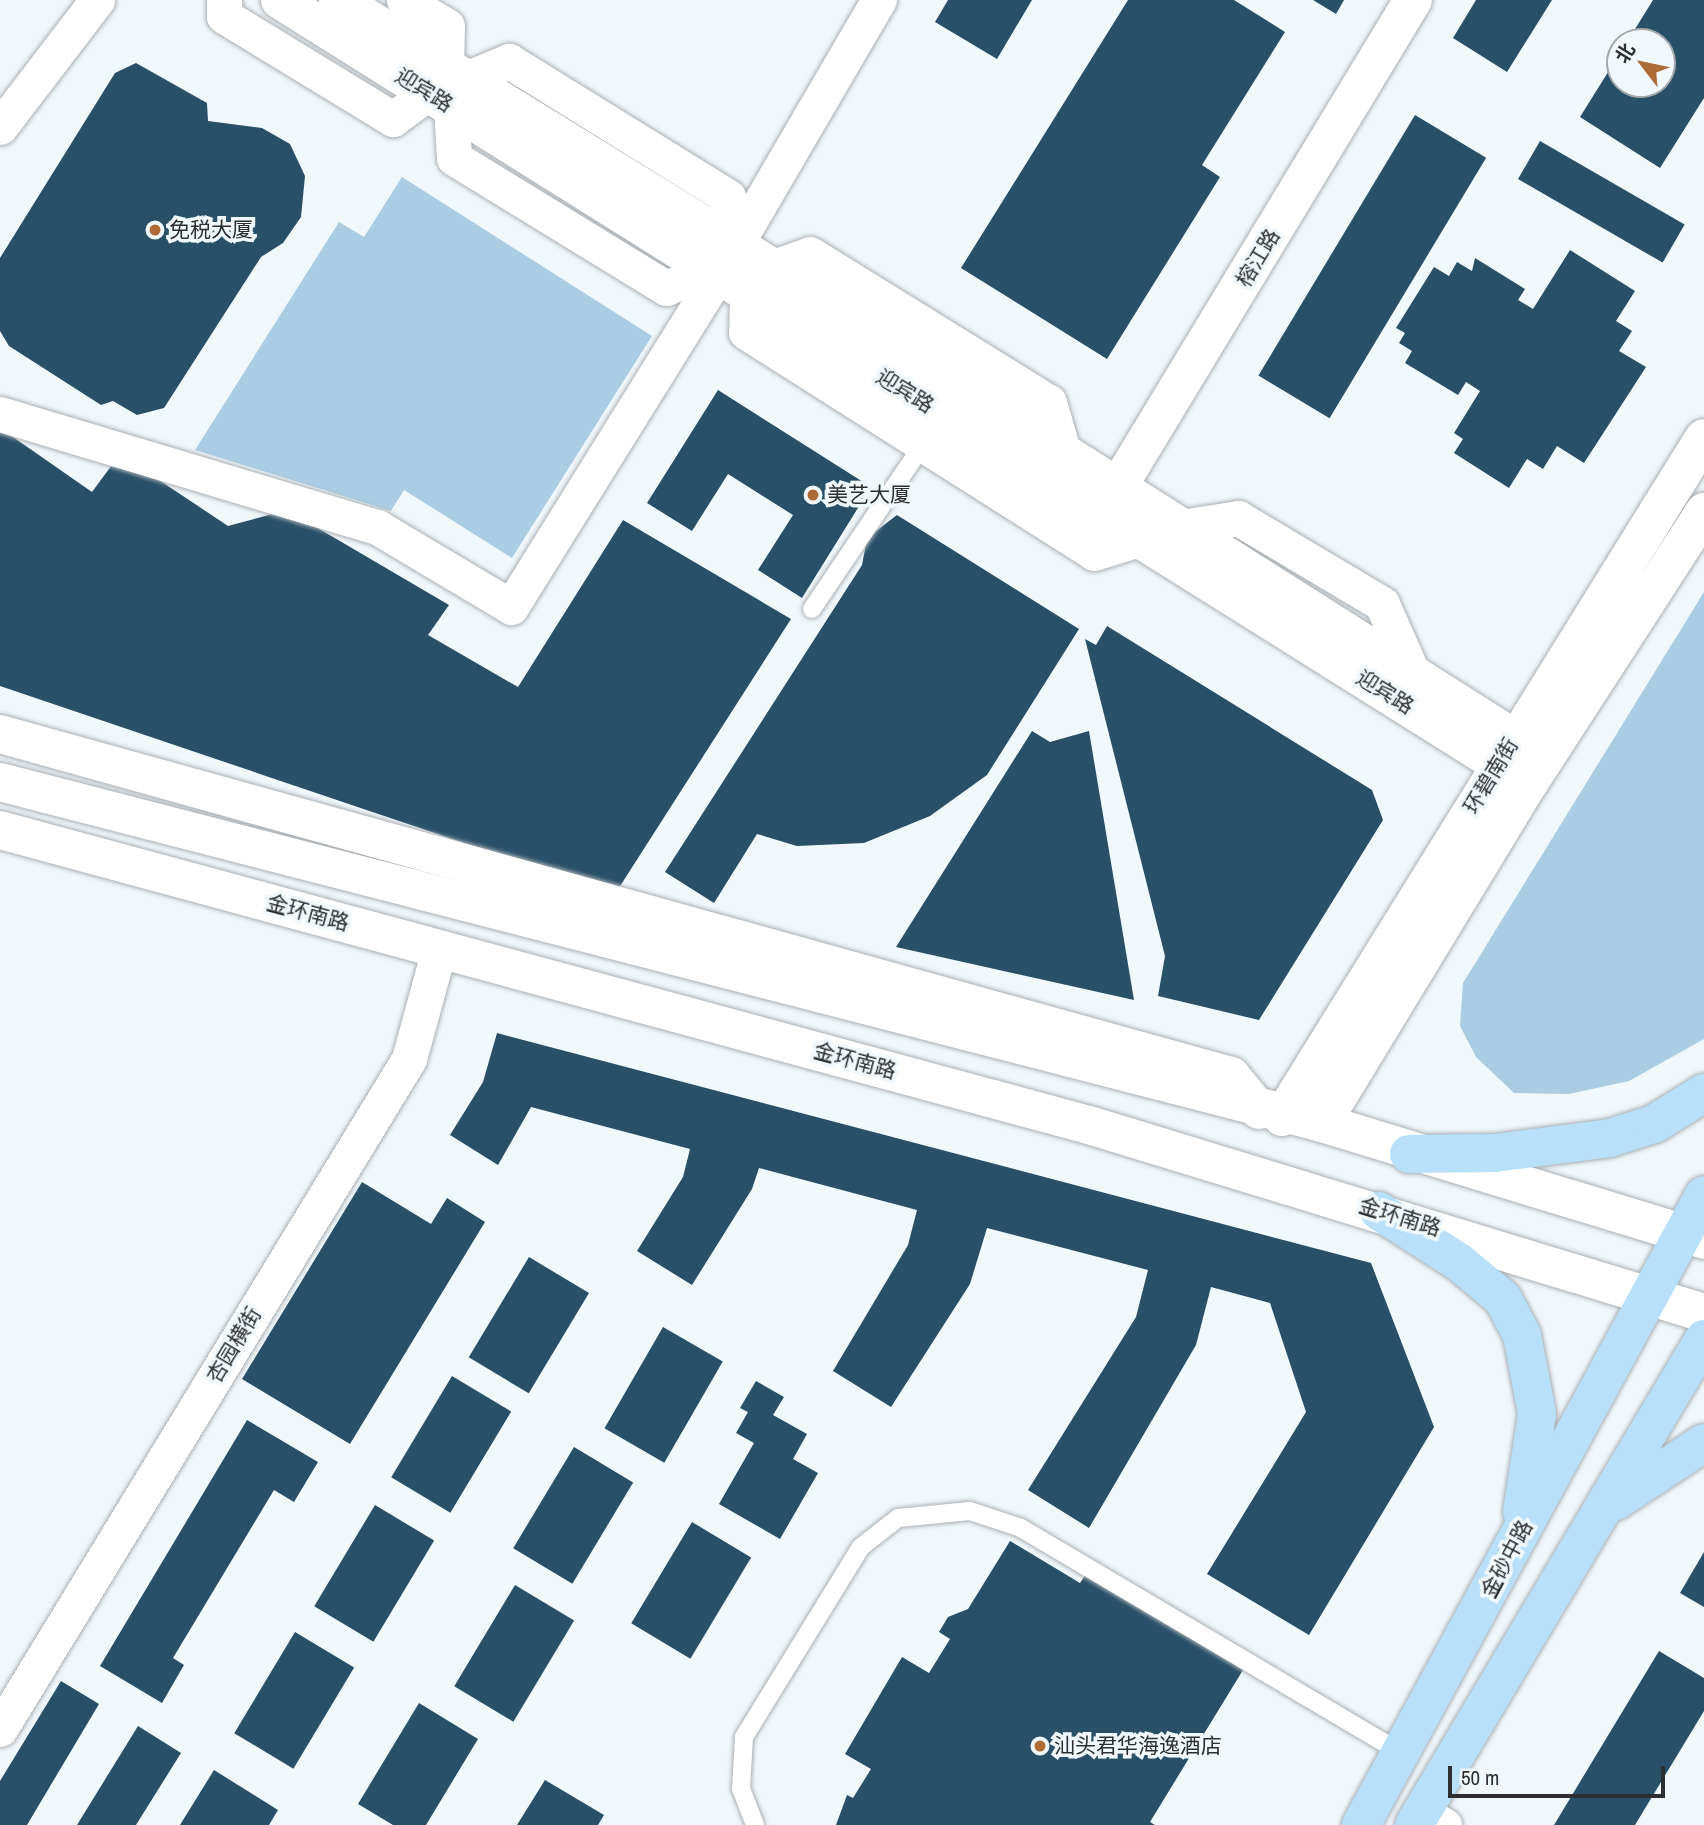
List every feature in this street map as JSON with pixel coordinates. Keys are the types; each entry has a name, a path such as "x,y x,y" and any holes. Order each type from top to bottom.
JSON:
{"main road":[{"path":"1409,1154 1495,1153 1610,1138 1654,1124 1704,1093"},
{"name":"金砂中路","path":"1361,1825 1518,1538 1648,1292 1692,1236 1704,1195"},
{"path":"1379,1211 1460,1263 1503,1299 1522,1335 1536,1414 1518,1538"},
{"path":"1427,1821 1600,1513 1704,1339"},
{"path":"1600,1513 1662,1466 1704,1443"}],"street":[{"path":"0,127 97,0"},
{"path":"224,0 224,16 393,119 448,86 509,61 728,197 735,265"},
{"name":"迎宾路","path":"280,0 448,86 735,265 1063,450 1110,501 1139,538 1522,760"},
{"name":"迎宾路","path":"338,0 448,86"},
{"path":"404,0 447,26 448,86"},
{"path":"0,414 377,527 511,607 735,265 879,0"},
{"name":"榕江路","path":"1110,501 1413,0"},
{"name":"迎宾路","path":"735,265 936,431 1181,527 1413,674 1522,760"},
{"path":"936,431 1094,553 1139,538"},
{"name":"环碧南街","path":"1322,1123 1522,760 1704,438"},
{"name":"环碧南街","path":"1271,1114 1522,760 1704,512"},
{"path":"0,734 1231,1076 1271,1114"},
{"path":"0,782 1271,1114 1322,1123 1409,1154 1692,1236"},
{"name":"金环南路","path":"0,830 1088,1125 1648,1292 1704,1313"},
{"name":"杏园横街","path":"0,1730 409,1059 439,948"}],"lane":[{"path":"812,609 936,431"},
{"path":"755,1825 741,1789 744,1737 861,1547 898,1518 971,1511 1021,1528 1402,1753"}],"shaded area":[{"path":"402,177 652,336 512,558 404,490 391,511 195,450 339,222 364,237"},
{"path":"1704,592 1704,1039 1629,1081 1569,1094 1514,1093 1476,1057 1460,1026 1463,983"}],"building":[{"path":"948,0 1032,0 997,59 935,22"},
{"path":"1128,0 1234,0 1285,32 1202,165 1220,177 1107,359 961,268"},
{"path":"1313,0 1344,0 1336,14"},
{"path":"1476,0 1552,0 1507,72 1453,38"},
{"path":"1653,0 1704,0 1704,98 1660,168 1580,117 1606,75 1606,98 1676,98 1676,28 1636,28"},
{"name":"免税大厦","path":"136,63 207,103 208,121 262,128 290,144 305,176 301,217 283,243 261,257 164,408 137,415 113,401 101,405 9,346 0,331 0,258 115,73"},
{"path":"1415,115 1486,158 1330,418 1258,376"},
{"path":"1540,141 1685,224 1663,263 1518,179"},
{"path":"1570,250 1635,291 1616,321 1632,331 1619,351 1646,367 1584,463 1557,446 1543,469 1527,459 1509,488 1454,453 1463,439 1454,433 1480,391 1466,382 1458,395 1405,363 1412,351 1399,343 1405,333 1396,328 1434,267 1449,276 1457,262 1472,271 1475,258 1525,289 1518,300 1533,309"},
{"name":"美艺大厦","path":"718,390 871,487 802,598 758,570 793,515 728,474 692,531 647,503"},
{"path":"0,428 92,492 120,454 228,526 287,510 449,605 428,635 518,687 623,520 791,619 615,894 0,686"},
{"path":"897,515 1079,629 987,775 930,816 864,843 797,846 757,834 714,903 665,872 862,565 867,538"},
{"path":"1107,626 1372,790 1383,820 1259,1020 1158,996 1165,956 1085,639 1096,645"},
{"path":"1032,731 1050,742 1089,731 1134,1000 896,947"},
{"path":"497,1033 1371,1263 1434,1427 1309,1635 1207,1574 1306,1412 1270,1303 1211,1287 1196,1345 1089,1528 1028,1490 1136,1317 1148,1270 987,1228 970,1284 891,1407 833,1371 908,1245 917,1210 759,1168 752,1189 692,1285 637,1251 683,1177 690,1149 531,1107 498,1165 450,1135 483,1082"},
{"path":"362,1182 431,1224 447,1198 485,1222 350,1444 242,1379"},
{"path":"529,1257 589,1293 529,1393 469,1357"},
{"path":"663,1327 723,1362 664,1463 604,1428"},
{"path":"452,1376 511,1412 450,1513 391,1477"},
{"path":"756,1381 784,1397 773,1415 807,1434 793,1459 818,1473 780,1539 719,1504 754,1443 736,1433 748,1412 740,1408"},
{"path":"247,1420 318,1462 294,1502 274,1490 173,1658 184,1665 162,1703 100,1666"},
{"path":"574,1447 633,1483 572,1584 513,1548"},
{"path":"375,1505 434,1541 373,1642 314,1606"},
{"path":"692,1522 751,1558 690,1659 631,1623"},
{"name":"汕头君华海逸酒店","path":"1010,1541 1080,1583 1086,1574 1243,1670 1150,1822 1155,1825 836,1825 847,1795 853,1798 871,1769 845,1754 902,1657 929,1673 950,1639 939,1632 948,1617 968,1609"},
{"path":"1704,1552 1704,1607 1680,1593"},
{"path":"515,1585 574,1621 513,1722 454,1686"},
{"path":"295,1632 354,1668 293,1769 234,1733"},
{"path":"1659,1651 1704,1678 1704,1711 1635,1825 1554,1825"},
{"path":"61,1681 99,1704 27,1825 0,1825 0,1781"},
{"path":"419,1703 478,1739 426,1825 393,1825 358,1804"},
{"path":"138,1726 181,1753 136,1825 77,1825"},
{"path":"214,1770 278,1810 269,1825 180,1825"},
{"path":"545,1780 604,1815 598,1825 517,1825"}],"place":[{"name":"免税大厦","path":"155,230"},
{"name":"美艺大厦","path":"813,495"},
{"name":"汕头君华海逸酒店","path":"1040,1746"}]}
